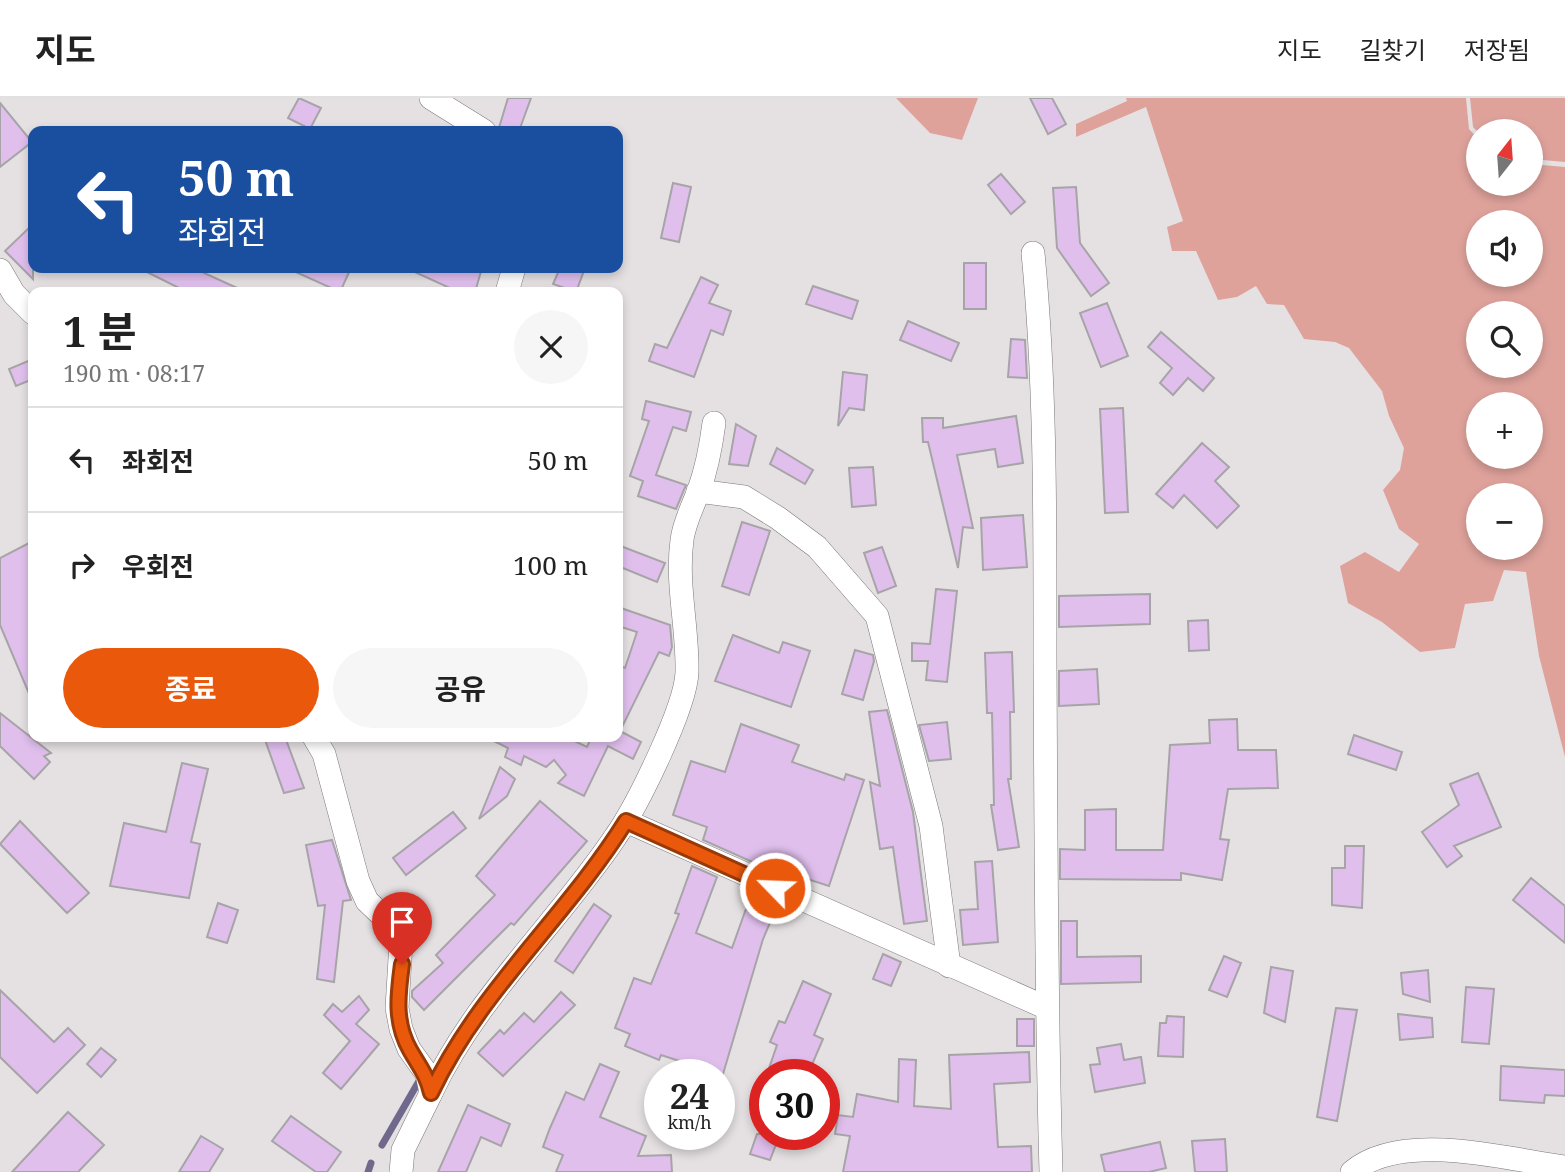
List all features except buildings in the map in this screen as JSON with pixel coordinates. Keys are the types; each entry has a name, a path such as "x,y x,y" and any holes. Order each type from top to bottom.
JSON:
{"street":[{"path":"431,98 476,126"},
{"path":"1033,253 1040,329 1045,538 1047,1008 1051,1172"},
{"path":"0,270 14,294 28,308"},
{"path":"392,1172 402,1161 441,1072 504,979 626,821 664,740 686,685 687,632 680,562 682,537 706,466 713,423"},
{"path":"698,491 744,497 778,518 817,547 877,616 931,826 949,965"},
{"path":"317,742 324,754 358,881 367,901 392,925 401,942 397,1008 401,1029 410,1049 427,1074 431,1093"},
{"path":"626,821 1047,1008"},
{"path":"1352,1172 1363,1163 1388,1152 1413,1148 1565,1167"}],"shaded area":[{"path":"896,98 978,98 962,140 930,133"},
{"path":"1126,98 1466,98 1466,196 1544,196 1544,165 1565,167 1565,757 1539,656 1526,572 1504,570 1493,601 1465,604 1455,648 1420,652 1382,622 1348,603 1340,566 1365,552 1399,572 1419,544 1399,529 1383,490 1400,470 1404,448 1389,416 1382,391 1349,348 1335,342 1304,339 1284,305 1267,304 1256,286 1237,297 1218,300 1196,251 1172,251 1167,227 1183,221 1146,107 1076,137 1076,124 1127,101"},
{"path":"1470,98 1565,98 1565,162 1544,160 1544,119 1472,119"}],"waterway":[{"path":"382,1145 419,1081"},
{"path":"368,1172 371,1163"}],"route":[{"path":"402,964 397,1008 401,1029 410,1049 427,1074 431,1093 441,1072 504,979 626,821 775,888"}]}
